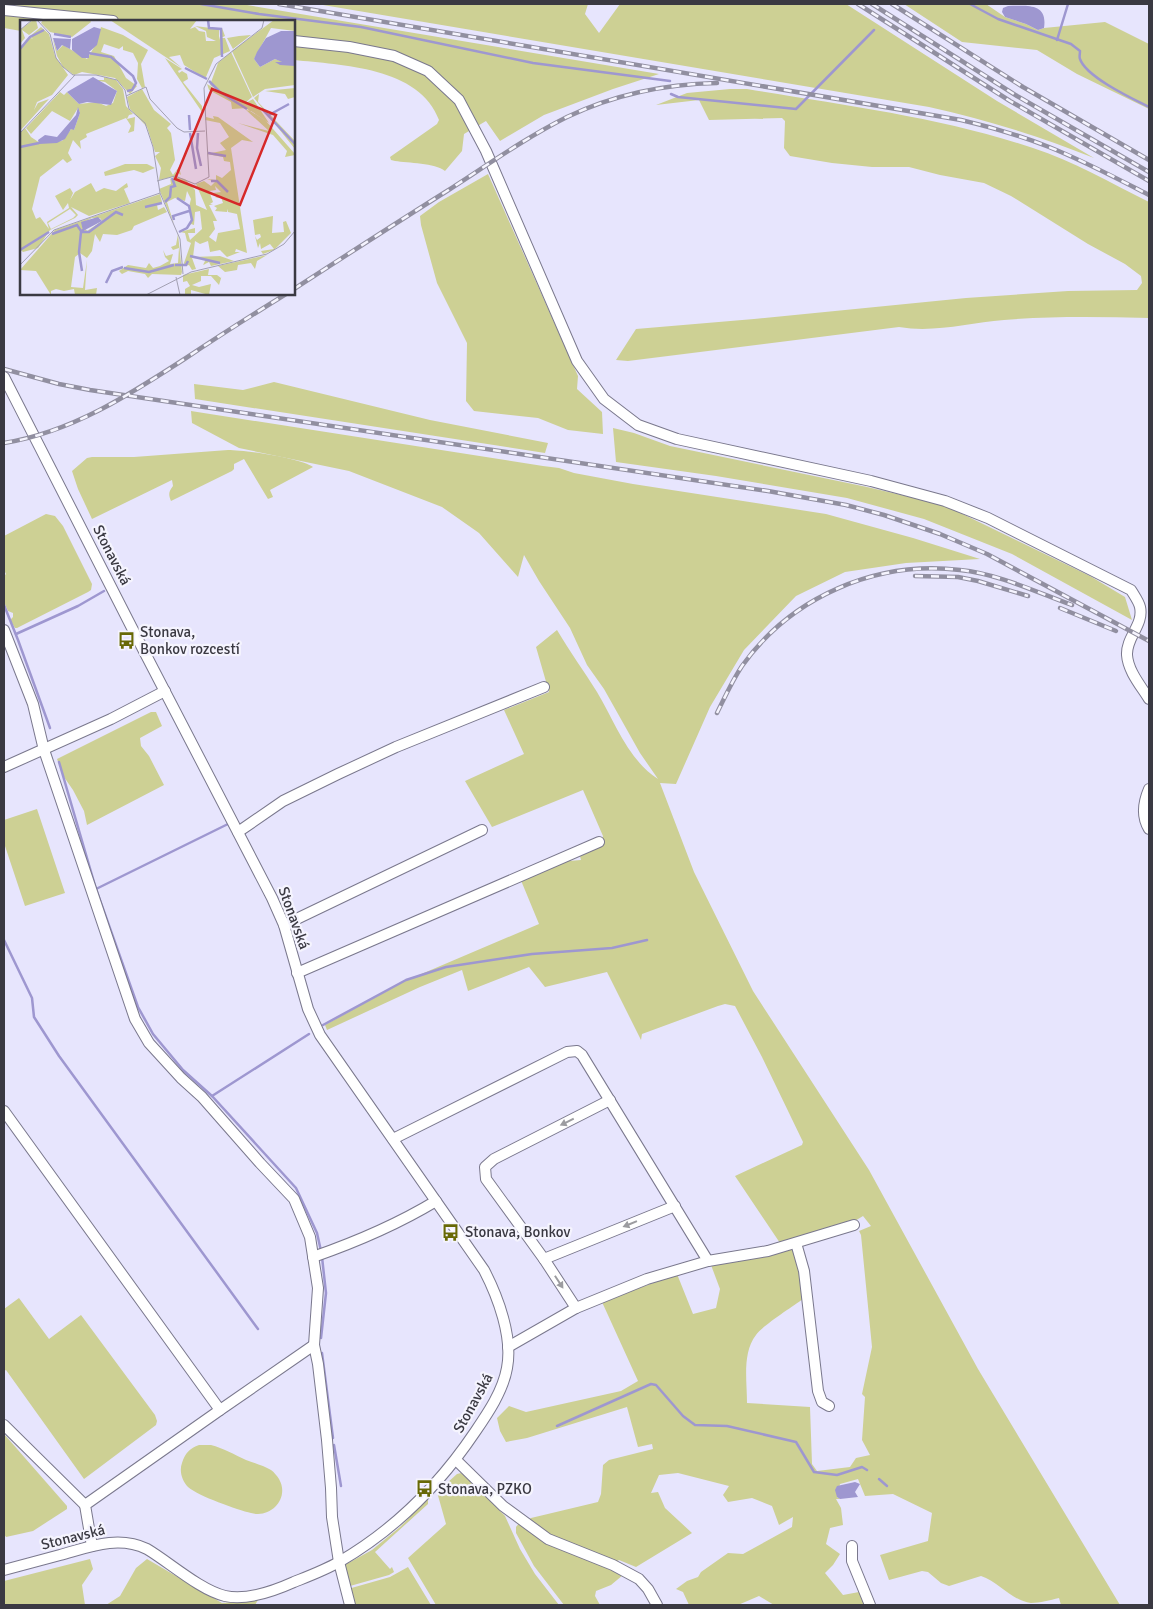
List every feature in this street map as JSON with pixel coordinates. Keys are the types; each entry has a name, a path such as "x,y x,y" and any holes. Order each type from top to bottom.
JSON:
{"street":[{"path":"4,10 103,20"},
{"path":"295,41 349,47 394,56 428,71 459,100 486,151 577,361 604,399 610,404 638,425 677,439 871,481 945,501 988,518 1131,590 1140,607 1140,624 1129,643 1126,653 1129,666 1149,699"},
{"name":"Stonavská","path":"4,377 272,898 284,925 308,1008 320,1035 479,1262 490,1283 503,1320 508,1347 507,1368 499,1392 487,1414 456,1460 405,1513 373,1539 339,1562 279,1588 244,1597 224,1596 205,1587 163,1558 139,1545 120,1542 101,1543 4,1570"},
{"path":"4,630 33,704 44,750 135,1019 149,1043 181,1078 202,1097 294,1199 310,1237 318,1288 314,1345 320,1374 332,1517 339,1562 350,1605"},
{"path":"238,832 283,801 338,774 396,747 544,687"},
{"path":"4,767 111,719 165,691"},
{"path":"1149,789 1144,801 1145,821 1149,829"},
{"path":"284,925 482,830"},
{"path":"297,973 599,842"},
{"path":"393,1139 567,1052 577,1051 582,1055 708,1261"},
{"path":"576,1308 544,1259 486,1179 485,1167 494,1158 610,1100"},
{"path":"4,1111 220,1410"},
{"path":"313,1257 411,1216 436,1201"},
{"path":"544,1259 675,1206"},
{"path":"508,1347 576,1308 647,1279 708,1261 768,1251 854,1225"},
{"path":"796,1243 804,1271 818,1392 822,1402 829,1406"},
{"path":"85,1506 314,1345"},
{"path":"4,1425 85,1506 92,1546"},
{"path":"456,1460 503,1506 548,1539 613,1564 639,1579 648,1589 657,1605"},
{"path":"852,1546 852,1561 870,1605"}],"green space":[{"path":"4,4 241,4 659,74 544,115 500,141 486,121 464,134 462,151 445,171 428,165 391,160 390,157 437,124 439,120 429,102 415,89 397,79 377,72 356,67 295,60 295,20 20,20 20,31 4,28"},
{"path":"317,4 588,4 585,14 599,33 620,4 846,4 997,101 1094,158 1013,129 929,107"},
{"path":"904,4 986,4 1005,17 1038,30 1105,22 1149,44 1149,109 1077,74 1037,50 962,42"},
{"path":"747,89 891,113 998,137 1063,159 1149,202 1149,318 1040,318 925,329 899,327 628,361 616,360 636,329 966,298 1068,291 1137,290 1142,283 1141,276 1125,264 1088,244 1011,196 984,183 909,167 872,167 790,156 784,148 785,121 782,118 709,120 699,100 656,105 687,93"},
{"path":"488,174 578,376 577,389 602,412 603,434 568,430 538,418 474,411 466,401 467,343 437,283 420,216 439,202"},
{"path":"274,382 430,420 548,443 545,453 195,399 194,384 243,390"},
{"path":"191,411 559,468 574,473 633,484 826,514 980,559 906,563 845,572 796,596 744,650 710,707 676,784 660,783 694,872 753,991 869,1170 978,1369 1120,1605 1061,1605 1059,1598 1041,1602 1024,1602 994,1582 981,1576 949,1586 941,1583 928,1572 922,1571 889,1580 880,1555 928,1541 932,1513 893,1494 865,1496 858,1479 840,1484 837,1497 840,1499 836,1499 841,1508 843,1525 830,1528 826,1544 840,1554 825,1573 843,1595 859,1592 866,1605 774,1605 759,1596 738,1605 689,1605 683,1592 676,1589 687,1581 698,1577 701,1572 728,1553 743,1554 792,1527 793,1517 779,1525 772,1506 752,1498 728,1502 723,1495 729,1486 678,1473 659,1475 651,1493 658,1492 665,1508 692,1533 636,1567 619,1560 613,1564 623,1575 611,1585 596,1591 595,1596 600,1605 564,1605 534,1566 516,1533 516,1527 520,1522 526,1522 531,1518 598,1502 601,1494 603,1465 609,1460 653,1449 652,1444 638,1447 627,1407 527,1438 506,1442 500,1431 497,1418 509,1406 526,1412 621,1391 638,1381 602,1302 677,1274 693,1314 716,1308 720,1289 711,1265 790,1246 796,1252 803,1299 764,1327 752,1342 746,1368 747,1403 810,1407 812,1464 817,1471 850,1467 856,1458 870,1455 862,1440 865,1397 862,1394 872,1347 861,1235 859,1231 871,1226 863,1216 850,1224 780,1243 735,1176 802,1145 803,1142 735,1006 725,1004 718,1006 642,1034 641,1040 607,972 545,987 529,967 468,991 462,970 420,987 327,1030 325,1025 405,981 539,924 520,878 565,859 569,861 581,860 579,852 601,844 603,836 583,790 492,827 465,781 524,754 504,710 549,692 536,647 557,630 597,692 630,751 638,762 658,779 640,753 604,689 587,665 570,628 524,555 518,577 479,533 442,507 349,471 239,448 192,423"},
{"path":"613,428 634,433 670,446 944,505 1090,576 1125,597 1132,620 1012,554 924,519 847,498 716,476 616,462"},
{"path":"228,450 247,451 285,458 313,467 270,490 273,497 268,499 244,459 234,464 232,471 171,501 169,494 173,486 172,480 92,519 72,471 87,458 92,457 134,457"},
{"path":"46,514 55,516 63,526 92,584 91,590 15,628 10,620 13,617 13,613 8,611 4,602 4,576 6,574 4,570 4,536"},
{"path":"151,712 156,712 162,726 140,738 141,746 149,756 164,785 87,825 84,811 64,777 57,759"},
{"path":"37,809 65,893 25,906 4,843 4,820"},
{"path":"19,1298 49,1339 81,1315 155,1415 156,1425 84,1479 6,1370 4,1371 4,1309"},
{"path":"4,1434 67,1506 67,1509 33,1531 6,1537 4,1534"},
{"path":"199,1445 215,1446 272,1471 282,1486 282,1493 277,1505 265,1513 251,1513 228,1506 193,1491 184,1482 181,1466 188,1451"},
{"path":"461,1473 505,1516 520,1549 535,1574 559,1605 436,1605 408,1558 446,1524 437,1492 457,1474"},
{"path":"428,1499 428,1504 375,1552 390,1569 392,1567 394,1572 350,1586 343,1566 372,1550 400,1527"},
{"path":"90,1559 93,1569 82,1585 85,1605 4,1605 4,1581"},
{"path":"147,1559 222,1603 258,1600 255,1605 106,1605 120,1596 136,1568"},
{"path":"408,1567 431,1605 354,1605 348,1589 390,1577"}],"shaded area":[{"path":"1008,6 1028,6 1039,10 1043,14 1044,28 1038,30 1005,17 1002,12 1003,8"},
{"path":"855,1482 860,1484 855,1492 858,1497 840,1499 837,1497 835,1490 837,1486"}],"waterway":[{"path":"201,4 259,14 361,27 533,63 670,81"},
{"path":"970,4 998,19 1071,44 1080,51 1080,59 1091,73 1111,87 1149,107"},
{"path":"1057,40 1068,4"},
{"path":"671,94 678,97 796,109 874,30"},
{"path":"16,634 78,606 104,591"},
{"path":"4,605 50,728"},
{"path":"59,762 96,889 138,1007 153,1034 183,1070 212,1096 296,1188 317,1233 321,1251"},
{"path":"96,889 228,824"},
{"path":"4,940 32,998 34,1017 59,1056 258,1329"},
{"path":"323,1025 406,980 446,967 532,954 612,948 647,940"},
{"path":"212,1096 309,1034"},
{"path":"321,1338 326,1293 322,1257"},
{"path":"322,1353 333,1438"},
{"path":"557,1426 651,1384 656,1385 683,1416 695,1425 727,1426 796,1442 814,1472 837,1475 862,1467 867,1470"},
{"path":"334,1445 341,1486"},
{"path":"879,1479 887,1486"}],"railway":[{"path":"279,4 961,120 1006,132 1049,147 1149,195"},
{"path":"858,4 1010,101 1149,181"},
{"path":"872,4 1017,96 1149,172"},
{"path":"892,4 1023,87 1149,160"},
{"path":"295,288 521,143 567,117 585,109 640,92 659,88 717,83"},
{"path":"4,443 29,438 53,430 99,410 143,385 284,295"},
{"path":"4,369 59,384 90,390 768,491 846,505 884,515 940,534 987,554 1149,641"},
{"path":"717,713 742,666 762,642 785,620 810,603 838,588 867,578 897,571 929,568 960,570 1003,579 1072,605"},
{"path":"915,576 958,577 1028,596"},
{"path":"1060,608 1116,631"}],"place":[{"name":"Stonava, Bonkov rozcestí","path":"126,641"},
{"name":"Stonava, Bonkov","path":"451,1232"},
{"name":"Stonava, PZKO","path":"424,1489"}]}
